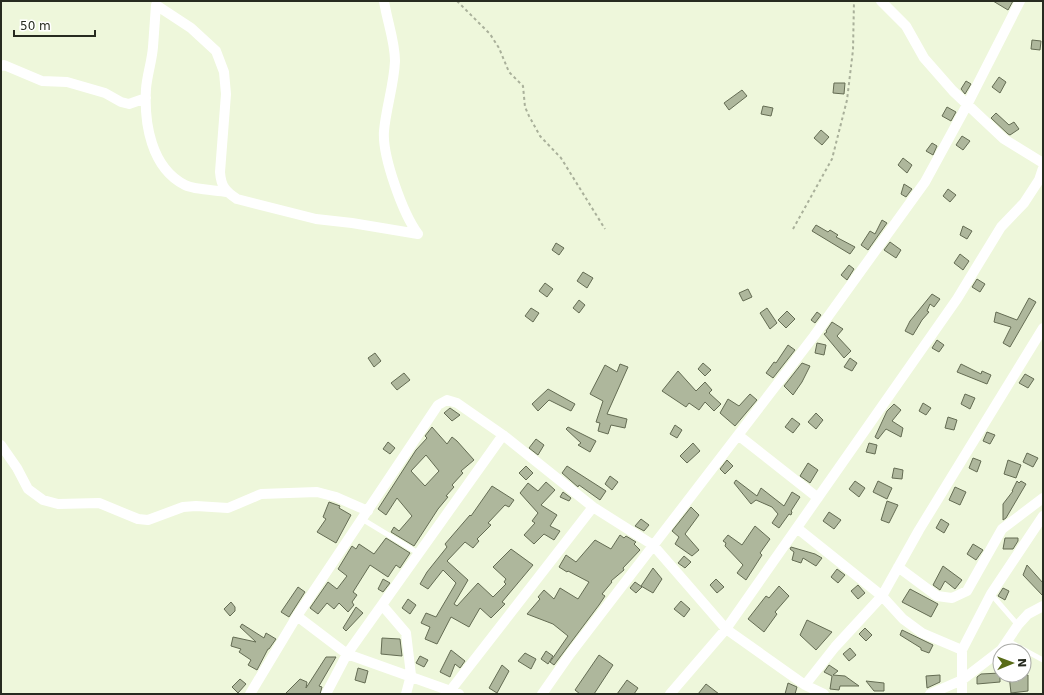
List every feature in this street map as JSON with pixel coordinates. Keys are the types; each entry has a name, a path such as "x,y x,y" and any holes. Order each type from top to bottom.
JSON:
{"street":[{"path":"227,192 186,186 175,178 164,166 147,127 146,88 153,48 153,27 156,5 191,28 216,51 224,72 226,94 220,172 221,184 227,192 237,199 316,219 360,224 418,234 409,222 390,168 385,147 384,133 395,61 384,1"},
{"path":"881,1 906,26 924,58 968,105 1004,139 1043,163"},
{"path":"542,694 570,654 814,336 925,182 968,105 1020,1"},
{"path":"1,66 4,64 42,81 67,82 93,89 129,104 146,98"},
{"path":"670,694 726,629 957,299 1001,227 1024,203 1039,180 1043,168"},
{"path":"804,685 835,647 882,596 919,530 1043,328"},
{"path":"250,694 297,616 438,405 447,400 457,403 503,435 593,507 653,545 726,629 804,685 824,694"},
{"path":"326,694 347,654 503,435"},
{"path":"738,435 818,498"},
{"path":"1,445 18,468 28,489 43,500 58,504 99,504 138,519 148,520 183,507 196,506 228,508 261,494 317,492 336,496 365,515"},
{"path":"898,567 937,596 952,598 967,591 1002,529 1043,498"},
{"path":"297,616 347,654 411,675 454,692 593,507"},
{"path":"962,694 962,650 991,594 1043,516"},
{"path":"796,528 882,596 903,619 922,633 962,650"},
{"path":"382,605 406,633 411,675 406,694"},
{"path":"930,694 962,680 1001,650 1018,625 1028,614 1043,606"}],"lane":[{"path":"365,515 418,553"},
{"path":"991,594 1018,625"},
{"path":"1008,641 1043,660"}],"path":[{"path":"457,1 490,34 496,43 510,72 523,86 525,107 540,136 561,158 605,229"},
{"path":"794,229 832,159 848,100 853,50 854,1"}],"building":[{"path":"993,1 1013,1 1008,10"},
{"path":"1032,40 1041,41 1040,50 1031,49"},
{"path":"999,77 1006,82 1000,93 992,87"},
{"path":"966,81 971,84 965,94 961,89"},
{"path":"834,83 845,83 844,94 833,93"},
{"path":"742,90 747,96 729,110 724,103"},
{"path":"763,106 773,108 771,116 761,114"},
{"path":"947,107 956,112 951,121 942,116"},
{"path":"996,113 1009,125 1014,122 1019,129 1010,135 1008,134 991,118"},
{"path":"821,130 829,137 822,145 814,138"},
{"path":"962,136 970,141 963,150 956,145"},
{"path":"932,143 937,146 933,155 926,151"},
{"path":"903,158 912,165 907,173 898,165"},
{"path":"904,184 912,189 906,197 901,194"},
{"path":"948,189 956,195 950,202 943,196"},
{"path":"882,220 887,223 868,250 861,245 870,231 875,234"},
{"path":"816,225 828,232 830,230 838,235 836,237 855,247 850,254 812,231"},
{"path":"963,226 972,231 967,239 960,235"},
{"path":"890,242 901,250 896,258 884,250"},
{"path":"556,243 564,248 559,255 552,250"},
{"path":"960,254 969,261 963,270 954,263"},
{"path":"849,265 854,269 847,280 841,275"},
{"path":"583,272 593,278 587,288 577,281"},
{"path":"977,279 985,284 980,292 972,287"},
{"path":"545,283 553,289 547,297 539,291"},
{"path":"748,289 752,297 743,301 739,293"},
{"path":"932,294 940,299 934,307 930,304 927,311 929,312 913,335 905,331 910,321"},
{"path":"1029,298 1036,302 1010,347 1003,343 1011,327 994,322 996,312 1017,320"},
{"path":"579,300 585,305 579,313 573,308"},
{"path":"531,308 539,313 533,322 525,316"},
{"path":"767,308 777,323 770,329 760,313"},
{"path":"787,311 795,319 786,328 778,320"},
{"path":"817,312 821,315 815,323 811,320"},
{"path":"832,322 843,329 837,336 851,351 844,358 824,334 827,332 826,331"},
{"path":"937,340 944,345 939,352 932,348"},
{"path":"817,343 826,345 824,355 815,353"},
{"path":"788,345 795,350 773,378 766,373 774,362 776,363"},
{"path":"375,353 381,361 374,367 368,358"},
{"path":"850,358 857,363 852,371 844,367"},
{"path":"703,363 711,370 705,376 698,369"},
{"path":"802,363 810,366 793,395 784,386"},
{"path":"620,364 628,367 607,414 627,419 625,428 611,425 608,434 598,431 600,423 596,422 603,401 590,394 605,365 617,372"},
{"path":"961,364 981,374 982,371 991,375 987,384 957,372"},
{"path":"678,371 696,391 705,382 712,390 709,393 721,404 714,411 705,402 699,410 689,403 686,407 662,391"},
{"path":"404,373 410,380 397,390 391,383"},
{"path":"1025,374 1034,379 1028,388 1019,383"},
{"path":"548,389 575,404 571,411 549,400 538,411 532,404"},
{"path":"750,394 757,400 735,426 720,413 728,399 739,406"},
{"path":"965,394 975,398 970,409 961,404"},
{"path":"923,403 931,408 926,415 919,411"},
{"path":"894,404 901,410 892,421 903,428 901,437 886,429 878,439 875,437 887,411"},
{"path":"450,408 460,415 452,421 444,413"},
{"path":"816,413 823,420 816,429 808,422"},
{"path":"948,417 957,420 954,430 945,428"},
{"path":"792,418 800,424 793,433 785,427"},
{"path":"675,425 682,430 677,438 670,434"},
{"path":"432,427 447,444 452,437 474,460 461,471 463,473 452,485 454,487 446,496 448,497 438,509 414,546 391,532 394,527 399,531 412,516 397,498 386,515 378,509 416,450 427,438 425,436","holes":["426,455 439,471 425,486 411,471"]},
{"path":"568,427 596,441 590,452 578,445 581,443 566,429"},
{"path":"987,432 995,435 990,444 983,441"},
{"path":"536,439 544,445 538,455 529,448"},
{"path":"388,442 395,448 390,454 383,449"},
{"path":"693,443 700,451 687,463 680,456"},
{"path":"869,443 877,445 875,454 866,452"},
{"path":"1027,453 1038,458 1033,467 1023,462"},
{"path":"973,458 981,461 977,472 969,468"},
{"path":"727,460 733,466 725,474 720,469"},
{"path":"1008,460 1021,465 1016,478 1004,474"},
{"path":"808,463 818,470 810,483 800,476"},
{"path":"526,466 533,473 526,480 519,473"},
{"path":"567,466 606,491 600,500 579,485 578,487 562,473"},
{"path":"894,468 903,470 902,479 892,478"},
{"path":"610,476 618,482 612,490 605,484"},
{"path":"736,480 757,496 761,488 784,506 792,492 800,497 791,511 791,515 789,514 779,528 772,523 778,514 772,507 756,500 751,504 734,483"},
{"path":"855,481 865,488 859,497 849,489"},
{"path":"878,481 892,488 887,499 873,492"},
{"path":"1017,481 1019,483 1021,481 1026,484 1006,518 1003,520 1003,504 1013,491"},
{"path":"546,482 555,490 541,505 557,515 550,526 560,531 554,540 544,534 534,544 524,535 535,523 532,521 538,513 520,493 528,483 538,491"},
{"path":"492,486 514,500 509,507 505,505 488,523 491,525 477,539 479,541 473,548 465,542 447,561 468,580 454,604 457,606 478,583 493,597 506,584 504,582 506,579 493,567 511,549 533,565 502,602 505,604 491,618 480,608 469,627 451,617 437,644 425,639 430,627 421,623 426,613 436,617 456,583 443,570 428,589 420,584 427,572 447,547 445,544 470,515 471,516"},
{"path":"955,487 966,492 960,505 949,500"},
{"path":"563,492 571,498 569,501 560,497"},
{"path":"887,501 898,505 889,523 881,520"},
{"path":"329,502 340,506 339,508 351,515 336,543 317,532 326,519 323,517"},
{"path":"691,507 699,515 685,534 699,550 692,556 675,544 679,537 672,531"},
{"path":"829,512 841,520 834,529 823,521"},
{"path":"641,519 649,525 644,531 635,526"},
{"path":"941,519 949,524 944,533 936,528"},
{"path":"755,526 770,539 760,553 762,555 746,580 737,573 743,565 725,546 726,543 723,541 728,535 742,545"},
{"path":"620,535 624,538 626,536 636,542 634,544 640,550 623,568 624,570 611,581 612,582 602,594 605,596 599,605 554,665 550,662 568,636 553,624 527,614 540,599 538,597 544,590 554,599 560,588 578,599 589,582 559,567 566,555 576,562 595,540 611,549"},
{"path":"386,538 410,553 400,568 396,565 388,577 370,565 353,592 357,595 352,602 354,605 348,612 339,603 334,609 327,603 318,614 310,608 328,582 337,589 347,576 338,569 352,546 356,549 359,544 374,554"},
{"path":"1005,538 1018,538 1018,541 1013,549 1003,549"},
{"path":"973,544 983,550 976,560 967,554"},
{"path":"791,547 815,554 822,558 816,566 803,558 801,563 792,560 794,552 790,549"},
{"path":"684,556 691,562 685,568 678,563"},
{"path":"1027,565 1043,583 1043,596 1023,575"},
{"path":"943,566 962,580 955,589 945,581 940,590 933,585"},
{"path":"653,568 662,579 653,593 641,586"},
{"path":"837,569 845,575 838,583 831,577"},
{"path":"383,579 390,583 383,592 378,589"},
{"path":"716,579 724,587 717,593 710,585"},
{"path":"635,582 642,587 636,593 630,588"},
{"path":"858,585 865,593 858,599 851,591"},
{"path":"779,586 789,596 775,612 777,614 764,632 748,619 766,596 769,598"},
{"path":"298,587 305,592 289,617 281,612"},
{"path":"1003,588 1009,591 1005,600 998,596"},
{"path":"910,589 938,604 931,617 902,602"},
{"path":"408,599 416,605 410,614 402,608"},
{"path":"681,601 690,609 684,617 674,609"},
{"path":"231,602 235,607 235,611 230,616 224,609"},
{"path":"356,607 363,613 346,631 343,628"},
{"path":"807,620 832,632 816,650 800,635"},
{"path":"242,624 264,638 266,633 276,639 268,649 257,670 248,665 251,660 239,652 241,649 231,646 233,637 256,642 240,627"},
{"path":"865,628 872,635 866,641 859,634"},
{"path":"902,630 933,645 929,653 921,650 921,648 900,635"},
{"path":"382,638 400,639 402,656 381,654"},
{"path":"850,648 856,655 849,661 843,654"},
{"path":"451,650 465,661 460,668 455,664 450,677 440,672"},
{"path":"546,651 553,656 548,664 541,659"},
{"path":"525,653 536,659 531,669 518,661"},
{"path":"599,655 613,665 594,694 580,694 575,690"},
{"path":"420,656 428,660 424,667 416,663"},
{"path":"326,657 336,657 319,686 322,687 320,694 285,694 300,679 307,682 306,688"},
{"path":"502,665 509,671 497,693 489,688"},
{"path":"829,665 838,671 833,675 845,676 859,686 840,686 839,690 830,689 832,676 824,672"},
{"path":"358,668 368,671 365,683 355,680"},
{"path":"992,673 992,683 977,684 977,677 981,674"},
{"path":"940,675 940,682 927,688 926,676"},
{"path":"240,679 246,684 238,693 232,687"},
{"path":"627,680 638,688 634,694 617,694"},
{"path":"866,681 884,683 884,691 874,691"},
{"path":"788,683 797,687 795,694 785,694"},
{"path":"1010,683 1028,683 1028,691 1011,693"},
{"path":"706,684 719,694 698,694"}]}
